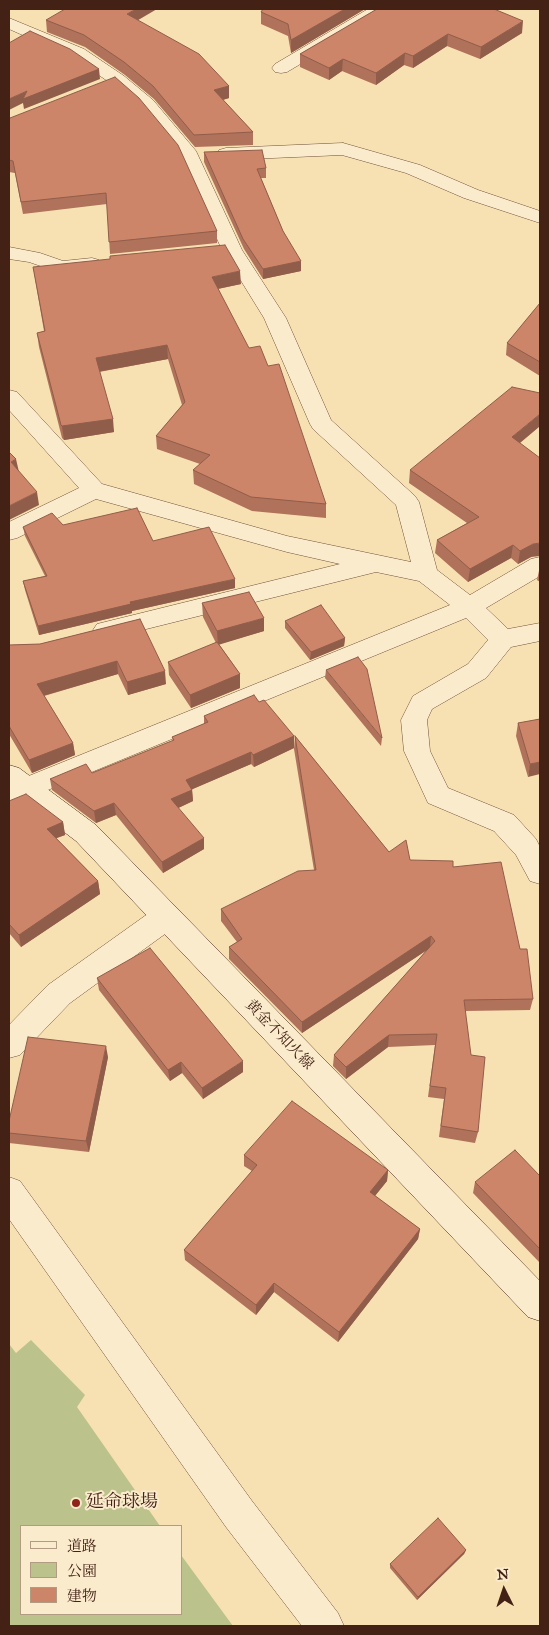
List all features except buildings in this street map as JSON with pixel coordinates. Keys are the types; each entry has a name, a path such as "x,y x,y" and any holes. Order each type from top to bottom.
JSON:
{"street":[{"path":"281,68 380,9"},
{"path":"9,24 78,53 109,83 147,104 189,155 222,251 275,318 321,424 407,502 426,574"},
{"path":"189,155 343,149 413,169 471,194 540,217"},
{"path":"9,253 32,257 61,267 109,262"},
{"path":"9,397 94,490 287,544 426,574 469,608 503,639"},
{"path":"9,532 94,490"},
{"path":"80,637 377,563"},
{"path":"14,786 469,608 540,566"},
{"path":"540,632 503,639 477,672 422,702 414,720 417,751 438,795 504,824 526,847 540,873"},
{"name":"黄金不知火線","path":"14,786 86,833 540,1305"},
{"path":"9,1045 59,994 166,917"},
{"path":"9,1192 239,1514 325,1626"}],"green space":[{"name":"延命球場","path":"31,1340 85,1395 77,1407 159,1525 20,1525 20,1615 182,1615 182,1556 233,1626 9,1626 9,1344 16,1353"}],"place":[{"name":"延命球場","path":"76,1503"}]}
